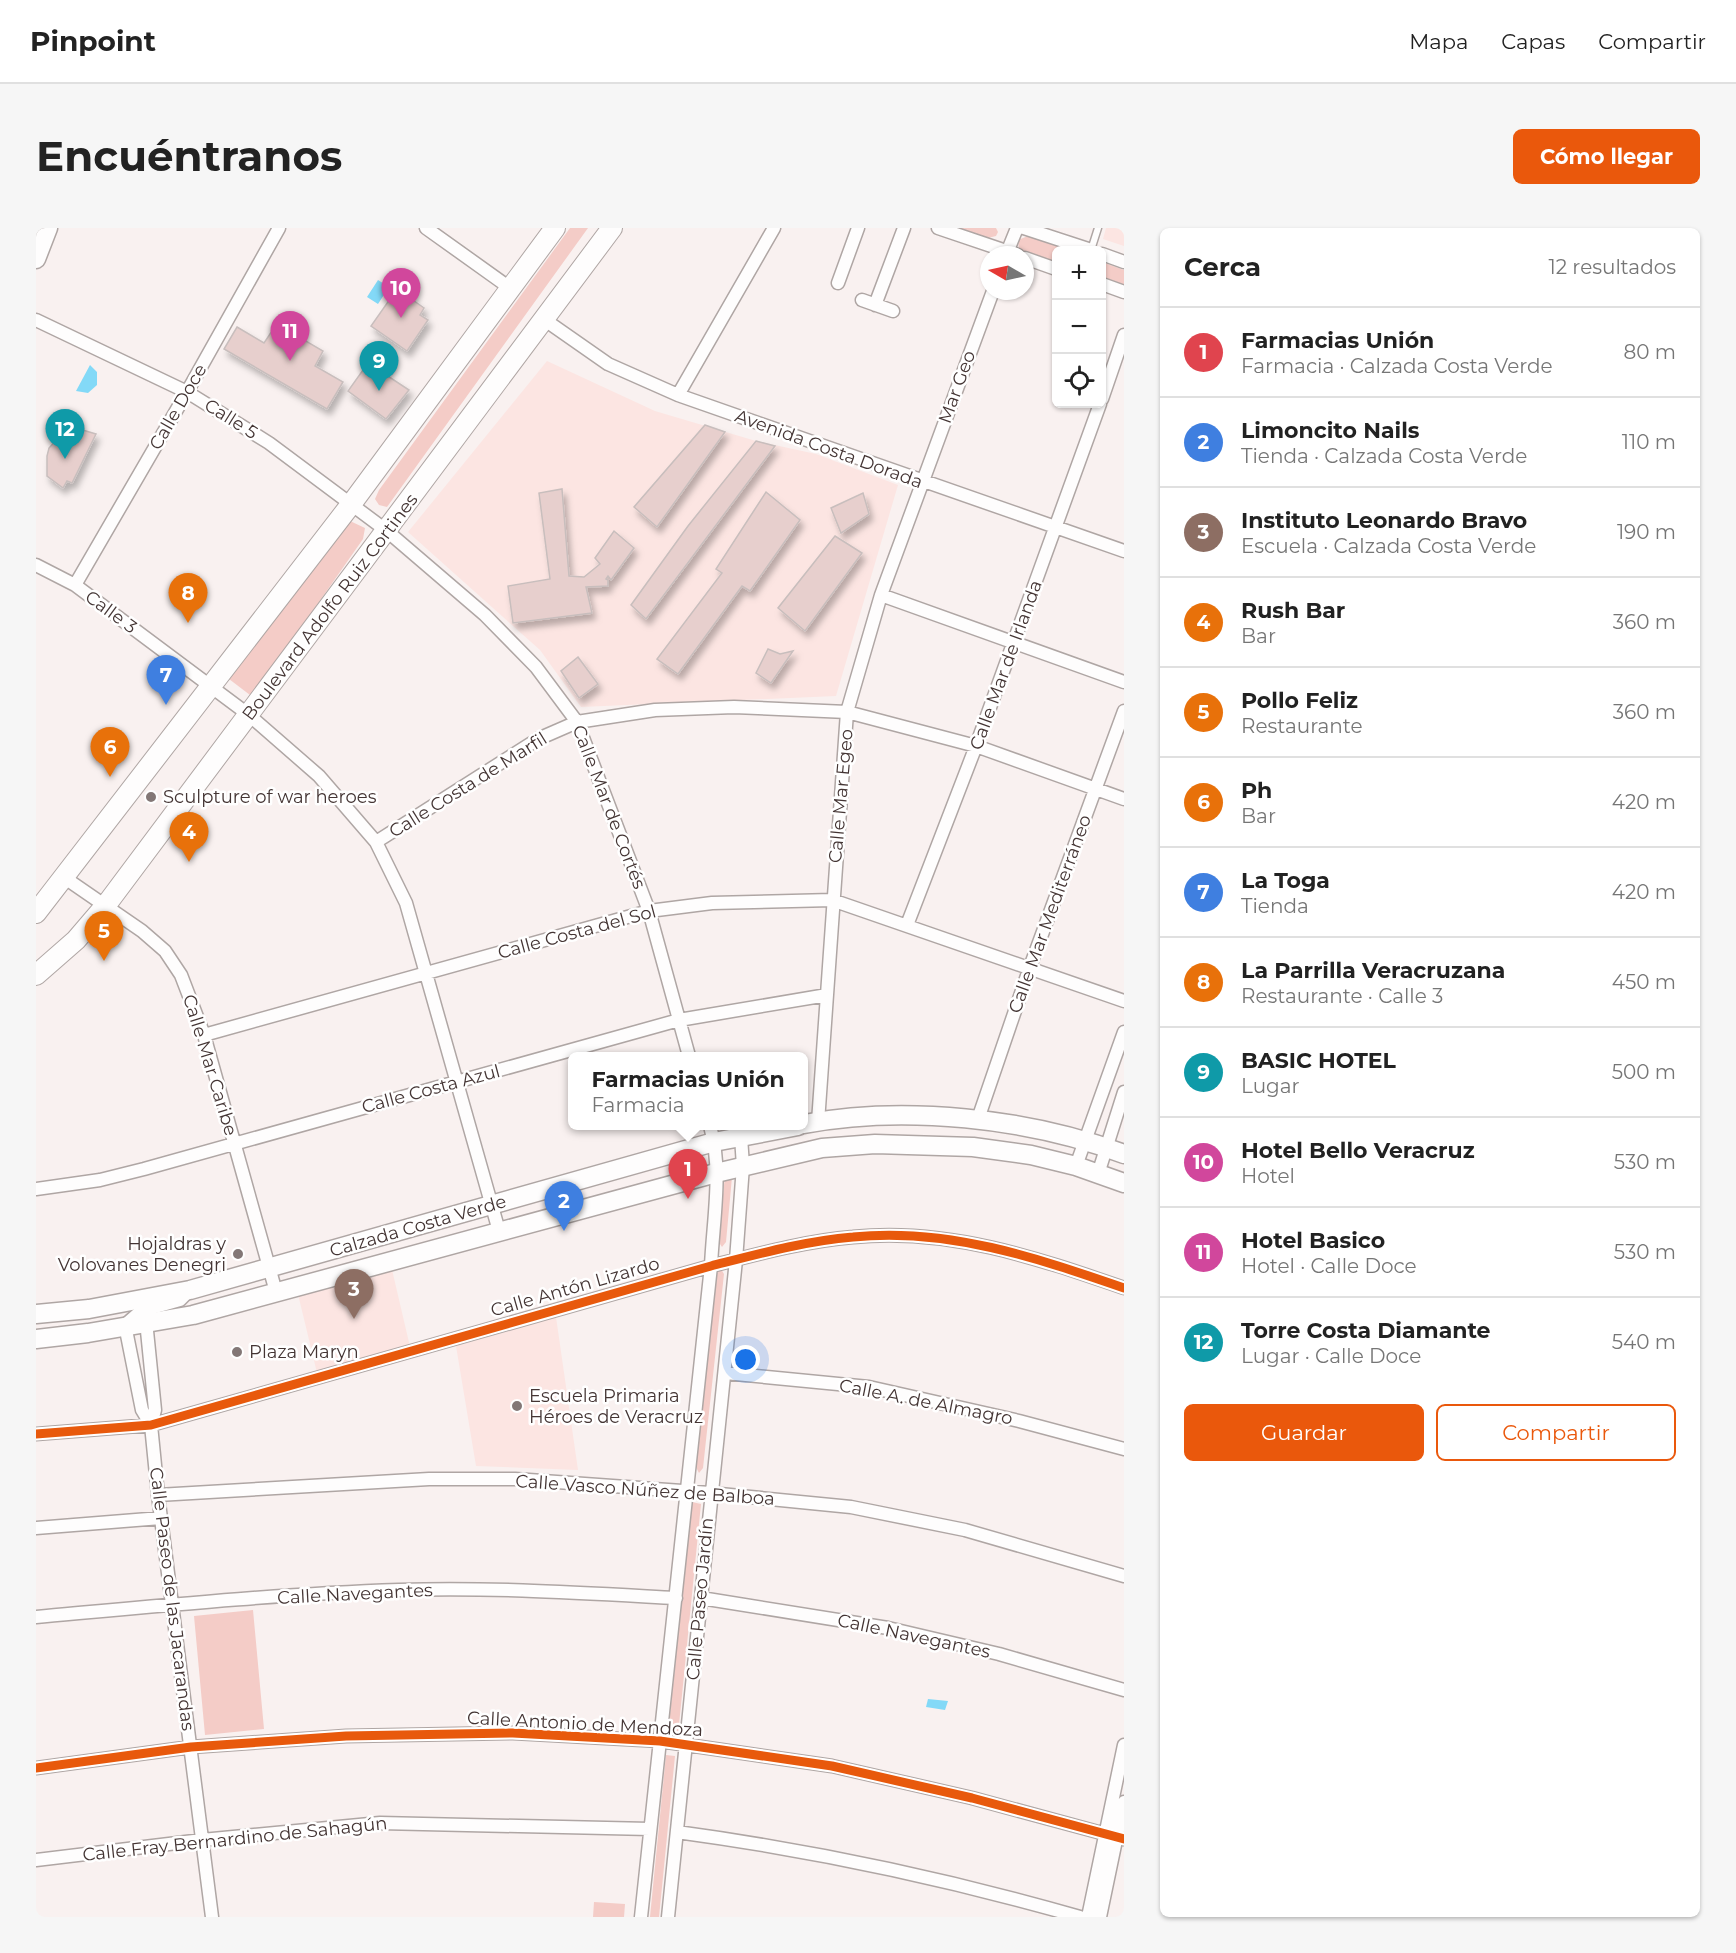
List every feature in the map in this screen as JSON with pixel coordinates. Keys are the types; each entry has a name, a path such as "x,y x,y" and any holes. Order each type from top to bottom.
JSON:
{"main road":[{"path":"36,259 48,228"},
{"path":"36,914 352,503 555,228"},
{"name":"Boulevard Adolfo Ruiz Cortines","path":"36,975 76,940 106,905 612,228"},
{"path":"811,1123 922,1117 978,1119 1034,1127 1084,1140 1124,1154"},
{"name":"Calzada Costa Verde","path":"36,1314 89,1309 190,1290 492,1206 712,1134 741,1137 774,1130"},
{"name":"Calzada Costa Verde","path":"36,1339 88,1333 146,1321 193,1315 716,1173 822,1148 875,1144 973,1147 1031,1155 1076,1166 1124,1183"}],"street":[{"name":"Calle Doce","path":"75,585 187,393 279,228"},
{"path":"426,228 510,288"},
{"path":"678,395 774,228"},
{"path":"838,283 858,228"},
{"path":"875,305 904,228"},
{"path":"938,228 988,246"},
{"path":"1012,246 1017,228"},
{"path":"1024,228 1079,246"},
{"path":"1106,256 1124,262"},
{"path":"1034,261 1052,267"},
{"path":"1106,286 1124,292"},
{"path":"862,300 893,311"},
{"name":"Mar Geo","path":"921,482 990,300"},
{"name":"Calle 5","path":"36,320 187,393 269,443 352,503"},
{"name":"Avenida Costa Dorada","path":"545,320 608,364 678,395 921,482 1057,526 1124,551"},
{"path":"1106,385 1124,335"},
{"name":"Calle Mar de Irlanda","path":"907,925 976,746 1099,408"},
{"name":"Calle Mar Egeo","path":"811,1123 827,994 832,900 848,712 881,595 921,482"},
{"name":"Calle Mar de Cortés","path":"352,503 485,615 536,667 577,723 649,910 689,1052"},
{"name":"Calle 3","path":"36,565 75,585 249,715 319,776 376,843 406,903 499,1231"},
{"path":"881,595 1124,681"},
{"name":"Calle Costa de Marfil","path":"376,843 538,739 577,723 655,711 734,707 848,712 976,746 1124,799"},
{"name":"Calle Mar Mediterráneo","path":"978,1119 1030,967 1124,711"},
{"name":"Calle Mar Caribe","path":"65,878 106,905 165,951 181,975 204,1035 276,1292"},
{"name":"Calle Costa del Sol","path":"204,1035 426,975 649,910 712,903 832,900 1124,1000"},
{"name":"Calle Costa Azul","path":"36,1189 100,1180 144,1169 679,1020 827,994"},
{"path":"1076,1166 1123,1037"},
{"path":"1098,1174 1124,1092"},
{"name":"Calle Paseo Jardín","path":"641,1917 711,1266 716,1173 712,1134"},
{"name":"Calle Paseo Jardín","path":"668,1917 710,1492 736,1260 743,1166 741,1137"},
{"path":"420,1252 426,1244 481,1228 492,1206"},
{"name":"Calle Antón Lizardo","path":"36,1434 151,1425 711,1266 804,1244 855,1236 925,1236 994,1248 1055,1264 1124,1288"},
{"path":"125,1325 141,1311 180,1300 190,1290"},
{"name":"Calle Paseo de las Jacarandas","path":"146,1321 154,1410 151,1425 158,1495 212,1917"},
{"name":"Calle Paseo de las Jacarandas","path":"125,1325 142,1410 151,1425"},
{"name":"Calle A. de Almagro","path":"725,1373 869,1388 1019,1421 1124,1449"},
{"name":"Calle Vasco Núñez de Balboa","path":"158,1495 429,1479 515,1479 710,1492 850,1507 965,1530 1124,1576"},
{"path":"36,1528 161,1518"},
{"name":"Calle Navegantes","path":"36,1617 172,1605 401,1590 504,1589 676,1598"},
{"name":"Calle Navegantes","path":"701,1598 888,1628 999,1654 1124,1690"},
{"name":"Calle Antonio de Mendoza","path":"36,1768 191,1747 427,1733 513,1733 660,1741 832,1766 972,1798 1115,1836"},
{"path":"1100,1917 1115,1836 1124,1744"},
{"path":"1088,1917 1124,1802"},
{"name":"Calle Fray Bernardino de Sahagún","path":"36,1860 202,1840 380,1823 650,1829"},
{"path":"677,1832 783,1846 880,1865 983,1889 1080,1917"}],"lane":[{"path":"1092,246 1098,228"}],"shaded area":[{"path":"570,228 588,228 387,507 379,505 375,499 379,490"},
{"path":"957,228 996,228 998,232 996,236 988,238"},
{"path":"1106,228 1124,228 1124,246 1103,239"},
{"path":"1028,236 1057,246 1052,246 1052,262 1034,256 1034,246 1019,246 1018,240"},
{"path":"1106,263 1124,270 1124,289 1106,282"},
{"path":"547,361 655,411 756,441 816,454 898,485 836,696 581,707 540,650 408,532"},
{"path":"350,521 365,528 363,539 284,652 250,695 229,679"},
{"path":"725,1176 732,1177 726,1242 722,1247 718,1241"},
{"path":"390,1261 411,1351 318,1377 296,1286"},
{"path":"721,1269 724,1274 703,1468 699,1473 696,1467 717,1273"},
{"name":"Escuela Primaria Héroes de Veracruz","path":"556,1317 578,1470 476,1466 456,1346"},
{"path":"692,1502 701,1504 678,1735 668,1733"},
{"path":"253,1610 264,1729 205,1735 194,1616"},
{"path":"666,1755 675,1756 659,1917 650,1917"},
{"path":"594,1902 625,1904 624,1917 593,1917"}],"water":[{"path":"378,280 389,287 378,304 367,297"},
{"path":"90,365 97,372 97,385 88,393 76,391"},
{"path":"928,1699 948,1701 945,1710 926,1707"}],"building":[{"path":"397,289 424,308 420,315 428,320 407,351 371,326"},
{"path":"237,327 264,343 272,331 283,337 287,330 323,351 315,366 343,382 327,409 224,349"},
{"path":"368,363 409,390 386,419 348,391"},
{"path":"705,425 725,432 657,527 634,507"},
{"path":"76,428 96,434 72,483 67,481 63,488 47,476 47,456 49,448 58,438 68,430"},
{"path":"756,441 775,446 646,619 631,605 688,526"},
{"path":"562,489 569,576 584,577 600,564 595,558 614,531 634,548 611,580 608,576 606,579 608,586 586,587 592,613 513,623 508,586 550,579 539,493"},
{"path":"766,492 800,520 750,591 742,586 678,674 657,659 722,573 716,569"},
{"path":"863,493 869,514 841,533 831,508"},
{"path":"835,536 862,553 805,631 778,608"},
{"path":"768,649 780,654 793,651 771,683 756,673"},
{"path":"578,657 598,684 579,698 561,671"}],"cycle path":[{"path":"36,1434 151,1425 711,1266 782,1248 835,1239 888,1235 957,1241 1025,1256 1124,1288"},
{"path":"36,1768 191,1747 346,1736 513,1733 660,1741 832,1766 972,1798 1124,1839"}],"place":[{"name":"Hotel Bello Veracruz","path":"401,318"},
{"name":"Hotel Basico","path":"290,361"},
{"name":"BASIC HOTEL","path":"379,391"},
{"name":"Torre Costa Diamante","path":"65,459"},
{"name":"La Parrilla Veracruzana","path":"188,623"},
{"name":"La Toga","path":"166,705"},
{"name":"Ph","path":"110,777"},
{"name":"Sculpture of war heroes","path":"151,797"},
{"name":"Rush Bar","path":"189,862"},
{"name":"Pollo Feliz","path":"104,961"},
{"name":"Farmacias Unión","path":"688,1199"},
{"name":"Limoncito Nails","path":"564,1231"},
{"name":"Hojaldras y Volovanes Denegri","path":"238,1254"},
{"name":"Instituto Leonardo Bravo","path":"354,1319"},
{"name":"Plaza Maryn","path":"237,1352"},
{"name":"Escuela Primaria Héroes de Veracruz","path":"517,1406"}]}
